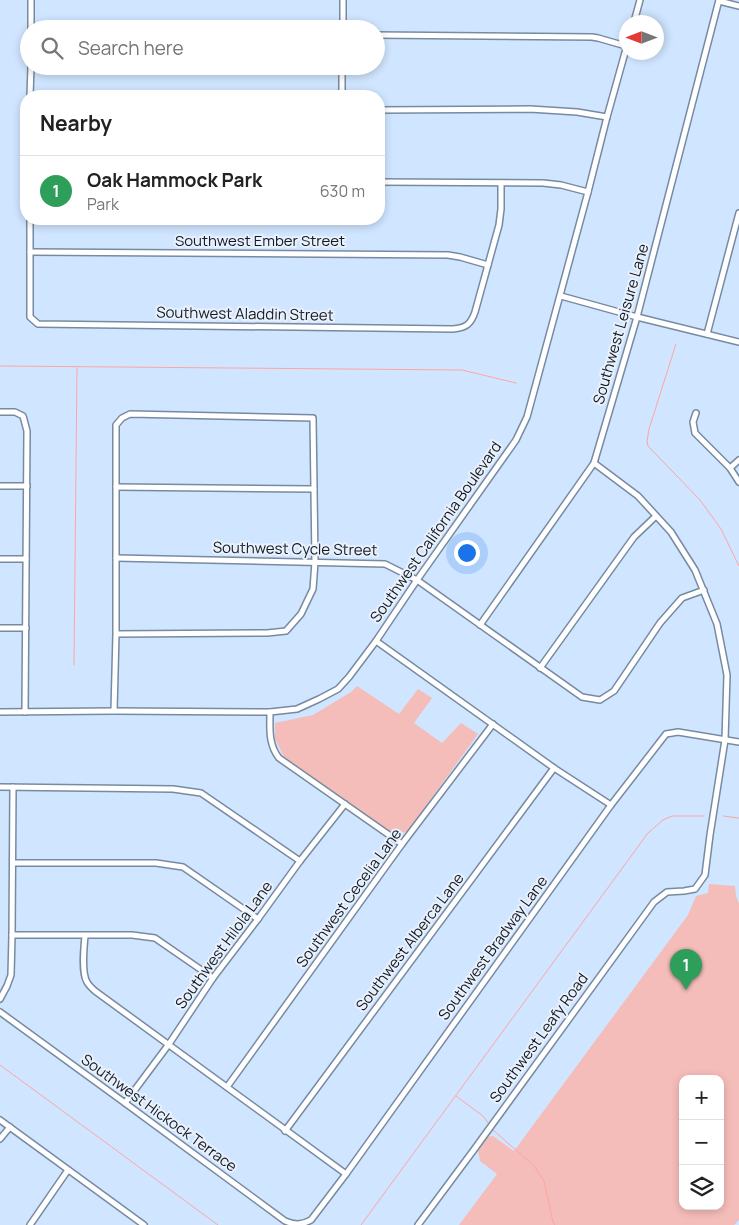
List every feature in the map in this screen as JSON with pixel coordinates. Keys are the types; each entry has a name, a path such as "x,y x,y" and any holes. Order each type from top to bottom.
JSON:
{"street":[{"path":"31,0 31,20"},
{"path":"343,20 344,0"},
{"path":"636,15 640,0"},
{"path":"719,0 739,6"},
{"name":"Southwest Leisure Lane","path":"480,625 594,463 637,317 719,0"},
{"path":"385,35 592,37 619,45"},
{"name":"Southwest California Boulevard","path":"0,712 270,712 297,709 319,700 338,689 376,641 523,428 622,60"},
{"path":"30,90 31,75"},
{"path":"342,75 342,90"},
{"path":"385,110 530,109 577,112 607,117"},
{"path":"385,182 553,184 588,192"},
{"path":"488,265 500,218 501,183"},
{"path":"707,334 739,214"},
{"path":"30,225 30,252"},
{"name":"Southwest Ember Street","path":"30,252 448,255 488,265"},
{"name":"Southwest Aladdin Street","path":"30,252 30,317 38,324 462,328 470,323 473,318 488,265"},
{"path":"560,296 739,342"},
{"path":"0,412 15,412 23,416 27,431 25,712"},
{"path":"696,413 693,422 695,433 730,468 739,482"},
{"path":"114,711 116,425 122,418 130,414 313,418 313,589 301,614 286,631 116,634"},
{"path":"730,468 739,460"},
{"path":"594,463 638,496 672,532 695,570 717,624 727,675 725,740 739,742"},
{"path":"0,486 27,486"},
{"path":"116,487 314,489"},
{"path":"540,668 634,537 656,516"},
{"name":"Southwest Cycle Street","path":"116,558 385,564 417,580 582,697 600,700 614,691 660,624 682,598 704,590"},
{"path":"0,559 26,559"},
{"path":"0,628 26,628"},
{"path":"376,641 554,768 611,806"},
{"path":"270,712 271,743 279,758 402,844"},
{"name":"Southwest Cecelia Lane","path":"227,1087 402,844 493,724"},
{"name":"Southwest Bradway Lane","path":"306,1224 346,1174 611,806 666,734 678,732 725,740"},
{"name":"Southwest Leafy Road","path":"418,1225 654,902 667,892 696,889 705,875 725,740"},
{"name":"Southwest Alberca Lane","path":"285,1131 554,768"},
{"path":"0,787 173,789 201,793 300,860"},
{"path":"0,999 11,975 12,787"},
{"name":"Southwest Hilola Lane","path":"125,1103 213,978 300,860 345,804"},
{"path":"12,863 156,863 183,867 258,919"},
{"path":"12,935 132,935 155,938 213,978"},
{"path":"84,936 86,982 95,991 346,1174"},
{"name":"Southwest Hickock Terrace","path":"0,1012 285,1221 295,1225 306,1224"},
{"path":"0,1120 144,1225"},
{"path":"0,1139 10,1127"},
{"path":"30,1225 68,1170"}],"shaded area":[{"path":"357,686 399,714 418,689 432,698 414,723 442,743 461,723 478,734 407,832 392,833 284,757 275,739 275,723 313,715 351,692"},
{"path":"709,884 735,886 739,903 739,1220 734,1225 459,1225 497,1174 480,1161 478,1151 486,1137 493,1136 514,1151 688,915 696,896 708,893"}],"waterway":[{"path":"676,344 649,429 648,446 700,500 721,529 739,566"},
{"path":"0,366 462,370 516,383"},
{"path":"74,665 77,368"},
{"path":"361,1225 648,833 663,820 672,816 704,816"},
{"path":"723,816 739,818"},
{"path":"0,1065 218,1225"},
{"path":"456,1096 483,1116 488,1123"},
{"path":"493,1130 534,1166 544,1181 555,1225"}],"place":[{"name":"Oak Hammock Park","path":"686,990"}]}
